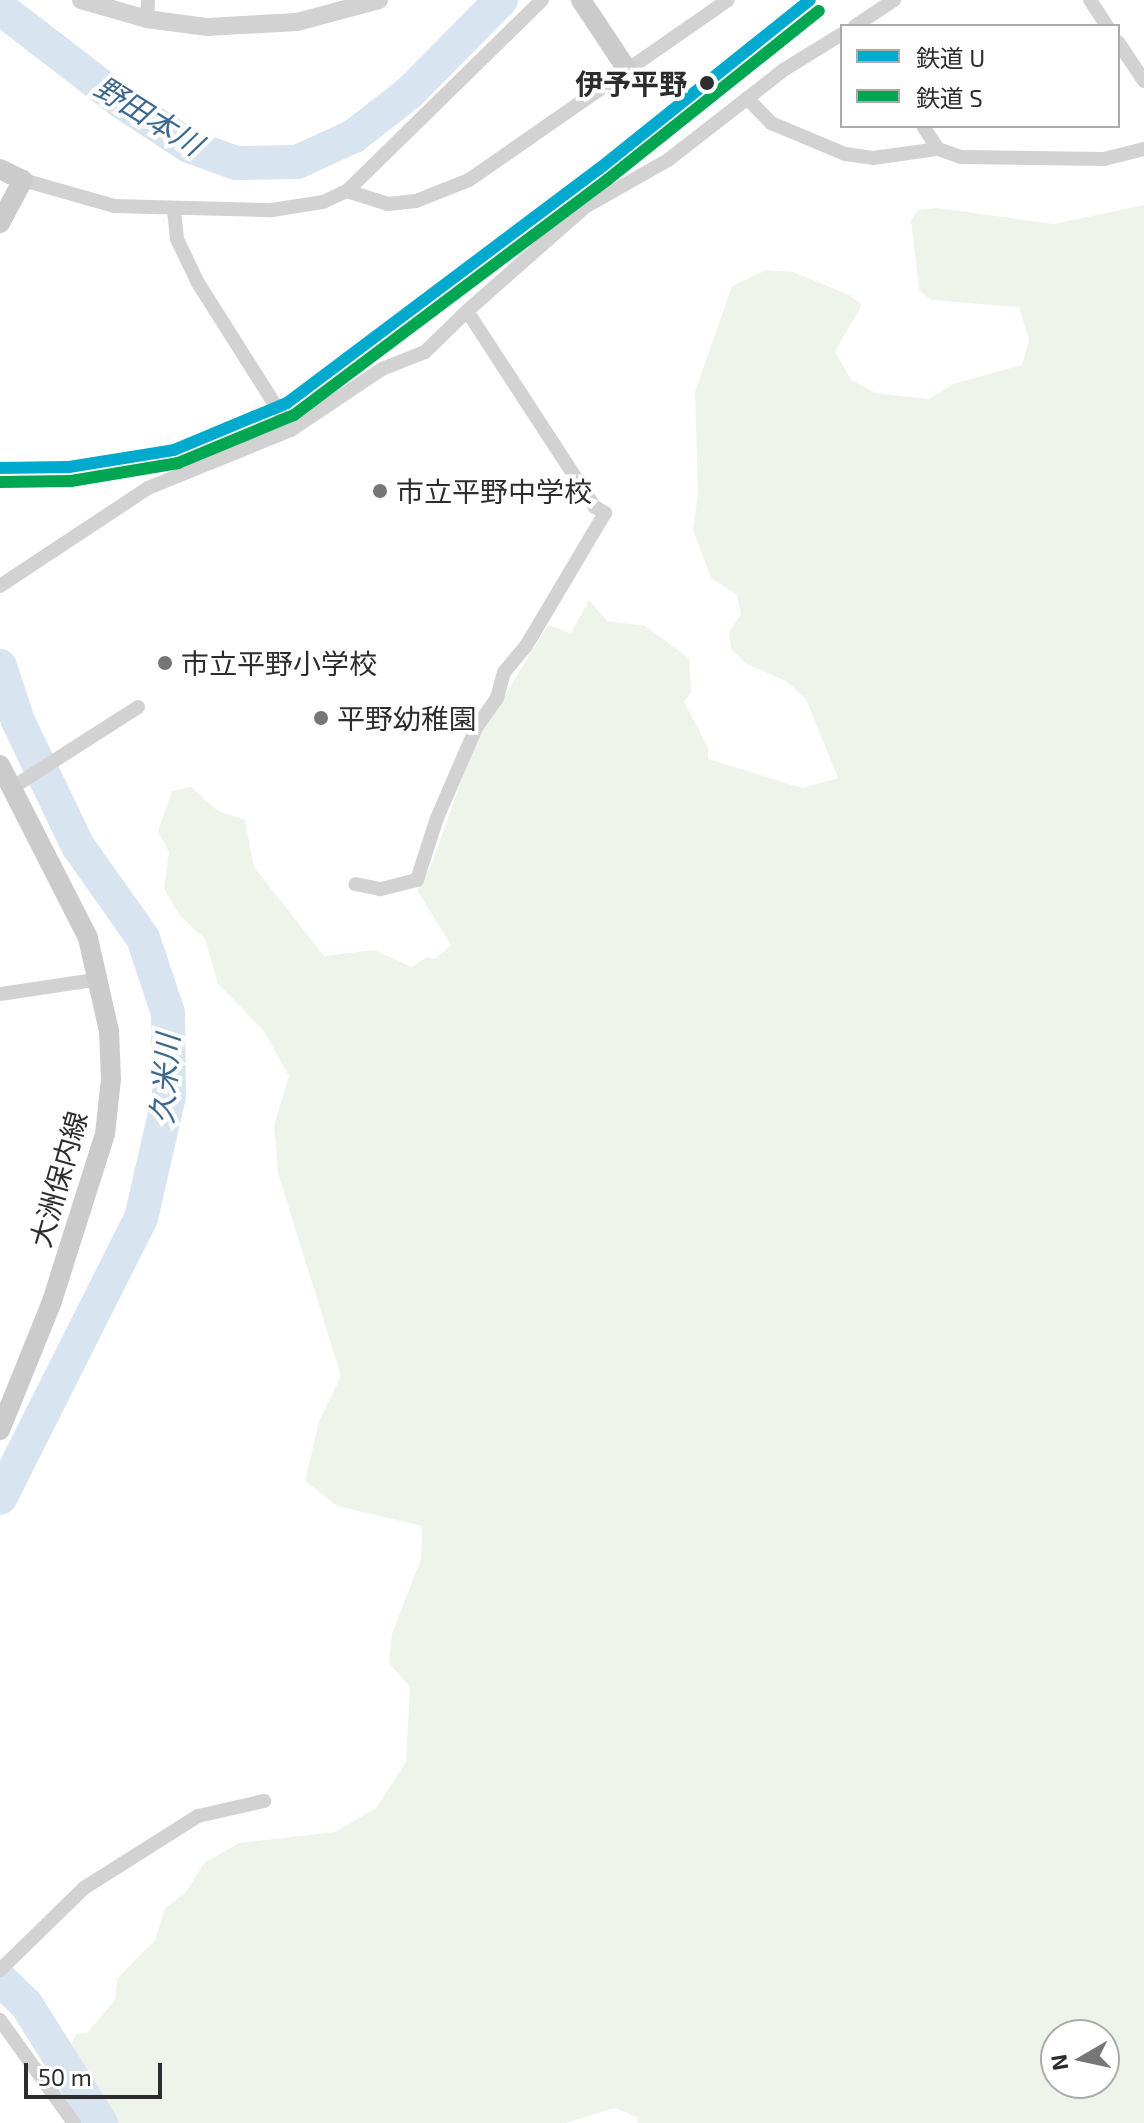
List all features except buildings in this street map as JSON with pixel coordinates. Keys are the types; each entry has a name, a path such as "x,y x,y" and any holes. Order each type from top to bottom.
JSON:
{"main road":[{"path":"581,0 626,68"},
{"path":"0,169 23,180 0,223"},
{"name":"大洲保内線","path":"0,765 16,786 88,938 100,979 111,1079 105,1134 51,1304 0,1430"}],"street":[{"path":"81,0 147,9 207,27 297,22 379,0"},
{"path":"23,180 114,206 299,207 347,191 542,0"},
{"path":"347,191 388,204 444,192 469,180 728,0"},
{"path":"858,24 894,0"},
{"path":"1090,0 1106,24"},
{"path":"2,585 148,488 291,430 382,369 425,352 585,207 668,160 747,98 840,35"},
{"path":"1120,45 1144,81"},
{"path":"747,98 771,123 845,154 873,158 938,149 961,157 1104,159 1144,149"},
{"path":"924,128 938,149"},
{"path":"174,208 177,239 198,283 291,430"},
{"path":"355,884 380,889 417,880 440,810 476,728 497,698 504,672 526,646 605,513 595,507 467,311"},
{"path":"16,786 138,707"},
{"path":"0,994 100,979"},
{"path":"0,1970 84,1888 198,1816 264,1801"},
{"path":"0,2020 74,2123"}],"shaded area":[{"path":"1144,205 1144,2123 637,2123 639,2118 615,2108 565,2123 107,2123 86,2069 69,2050 76,2034 87,2033 115,2000 117,1979 155,1940 165,1908 186,1892 204,1863 239,1843 335,1832 376,1808 406,1762 410,1687 389,1663 392,1634 421,1559 422,1526 337,1506 305,1481 319,1421 341,1376 278,1173 274,1126 289,1076 263,1030 218,984 205,939 179,915 164,888 169,852 158,831 172,791 191,787 218,811 245,820 254,867 324,956 374,950 412,967 427,957 435,959 451,945 417,890 431,866 473,747 548,625 571,633 589,600 607,621 645,626 689,658 691,693 684,702 708,747 708,759 802,788 838,778 806,699 786,681 745,663 731,649 729,632 741,614 737,595 711,578 693,530 698,493 695,392 732,286 766,270 793,272 849,295 862,305 835,351 851,380 876,393 929,399 953,384 1022,365 1029,340 1019,307 931,300 919,290 911,220 918,210 937,208 1054,224"}],"waterway":[{"name":"野田本川","path":"0,8 122,102 189,146 236,163 297,162 354,136 409,93 501,0"},
{"name":"久米川","path":"0,666 18,721 78,846 143,938 168,1013 169,1096 141,1218 0,1498"},
{"name":"久米川","path":"0,1979 26,2004 101,2123"}],"rail line":[{"name":"U","path":"0,468 69,467 174,450 287,403 599,169 810,0"},
{"name":"S","path":"0,482 71,481 178,463 294,415 607,180 819,11"}],"place":[{"name":"伊予平野","path":"707,83"},
{"name":"市立平野中学校","path":"380,491"},
{"name":"市立平野小学校","path":"165,663"},
{"name":"平野幼稚園","path":"321,718"}]}
